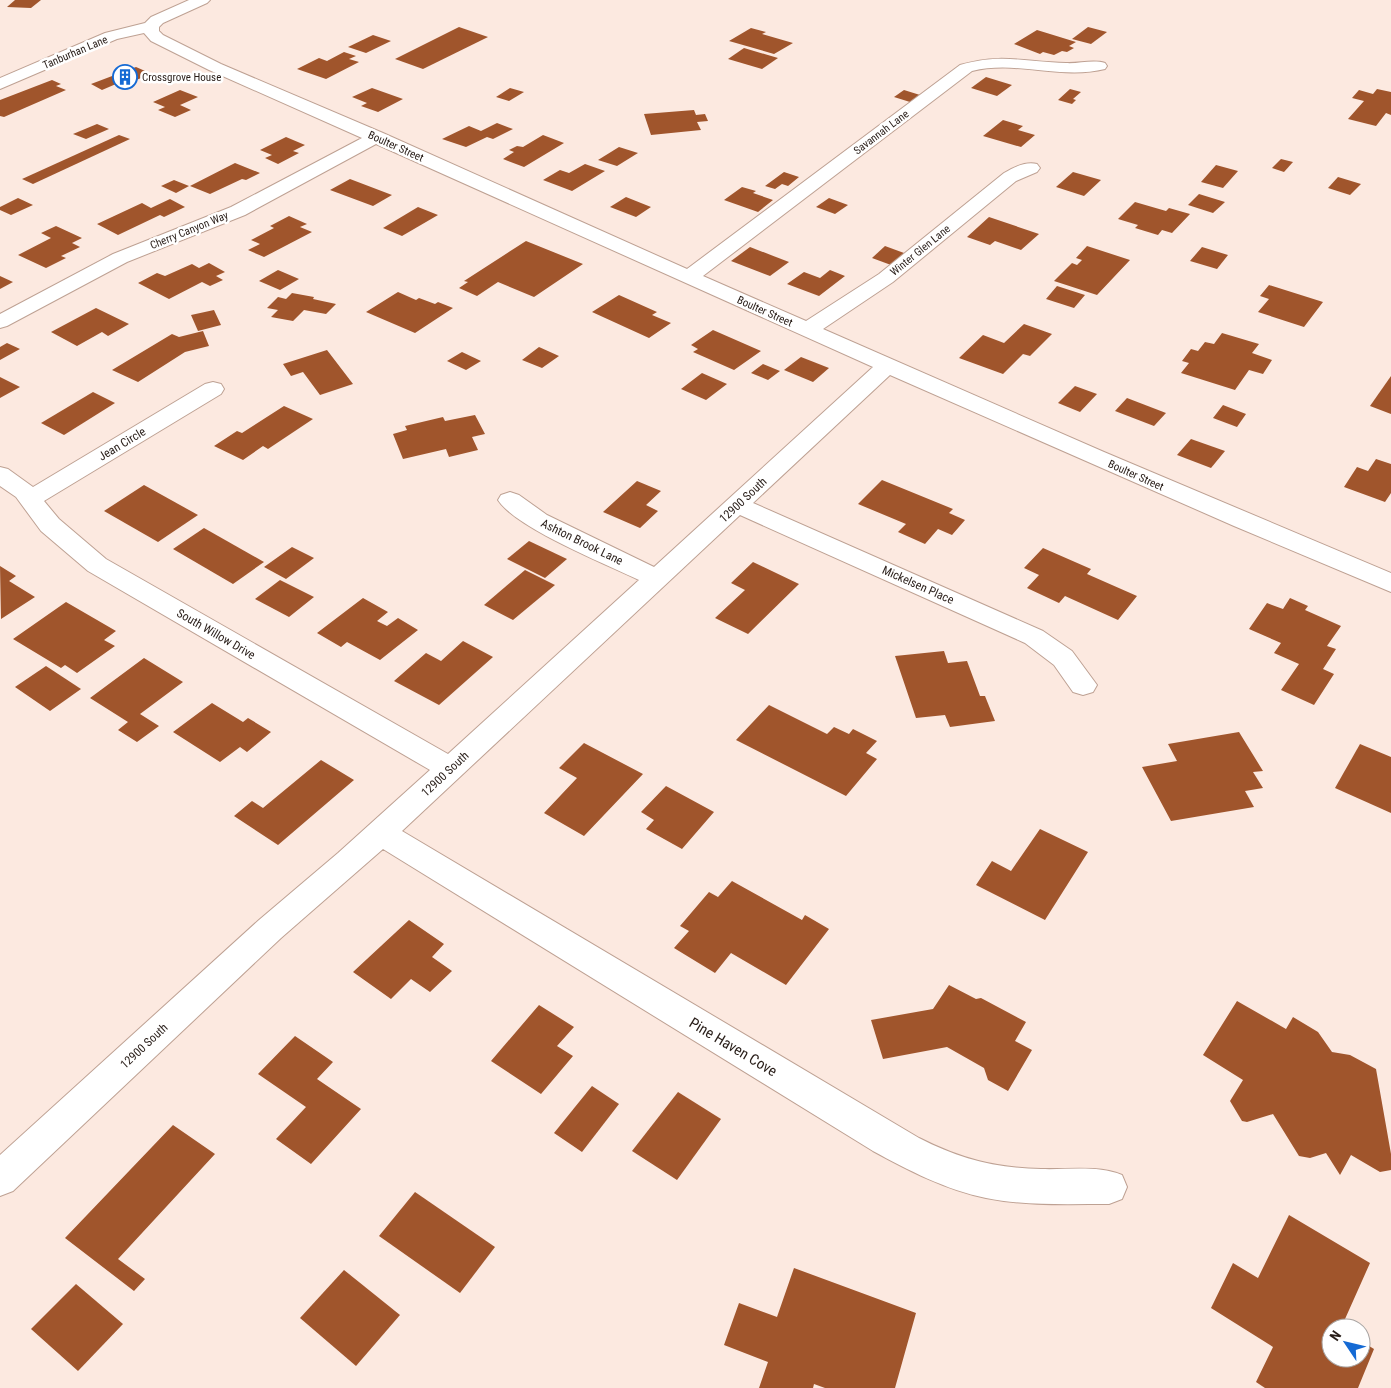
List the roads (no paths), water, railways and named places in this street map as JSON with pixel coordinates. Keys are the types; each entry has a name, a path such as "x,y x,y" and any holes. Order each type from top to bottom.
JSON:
{"street":[{"name":"Tanburhan Lane","path":"0,84 111,36 151,26 157,20 202,0"},
{"name":"Boulter Street","path":"151,26 151,32 172,46 887,366 1224,513 1391,583"},
{"name":"Savannah Lane","path":"689,277 966,68 989,62 1076,68 1099,66"},
{"name":"Cherry Canyon Way","path":"0,322 120,258 238,210 377,138"},
{"name":"Winter Glen Lane","path":"807,330 886,278 1010,177 1031,168"},
{"name":"12900 South","path":"0,1179 270,929 381,833 887,366"},
{"name":"Jean Circle","path":"31,500 213,389"},
{"name":"South Willow Drive","path":"0,474 15,484 31,500 50,525 97,565 450,768"},
{"name":"Ashton Brook Lane","path":"510,500 538,522 658,579"},
{"name":"Mickelsen Place","path":"738,505 1034,637 1063,658 1083,685"},
{"name":"Pine Haven Cove","path":"381,833 885,1139 926,1161 973,1178 990,1181 1026,1186 1109,1187"}],"place":[{"name":"Crossgrove House","path":"125,77"}]}
